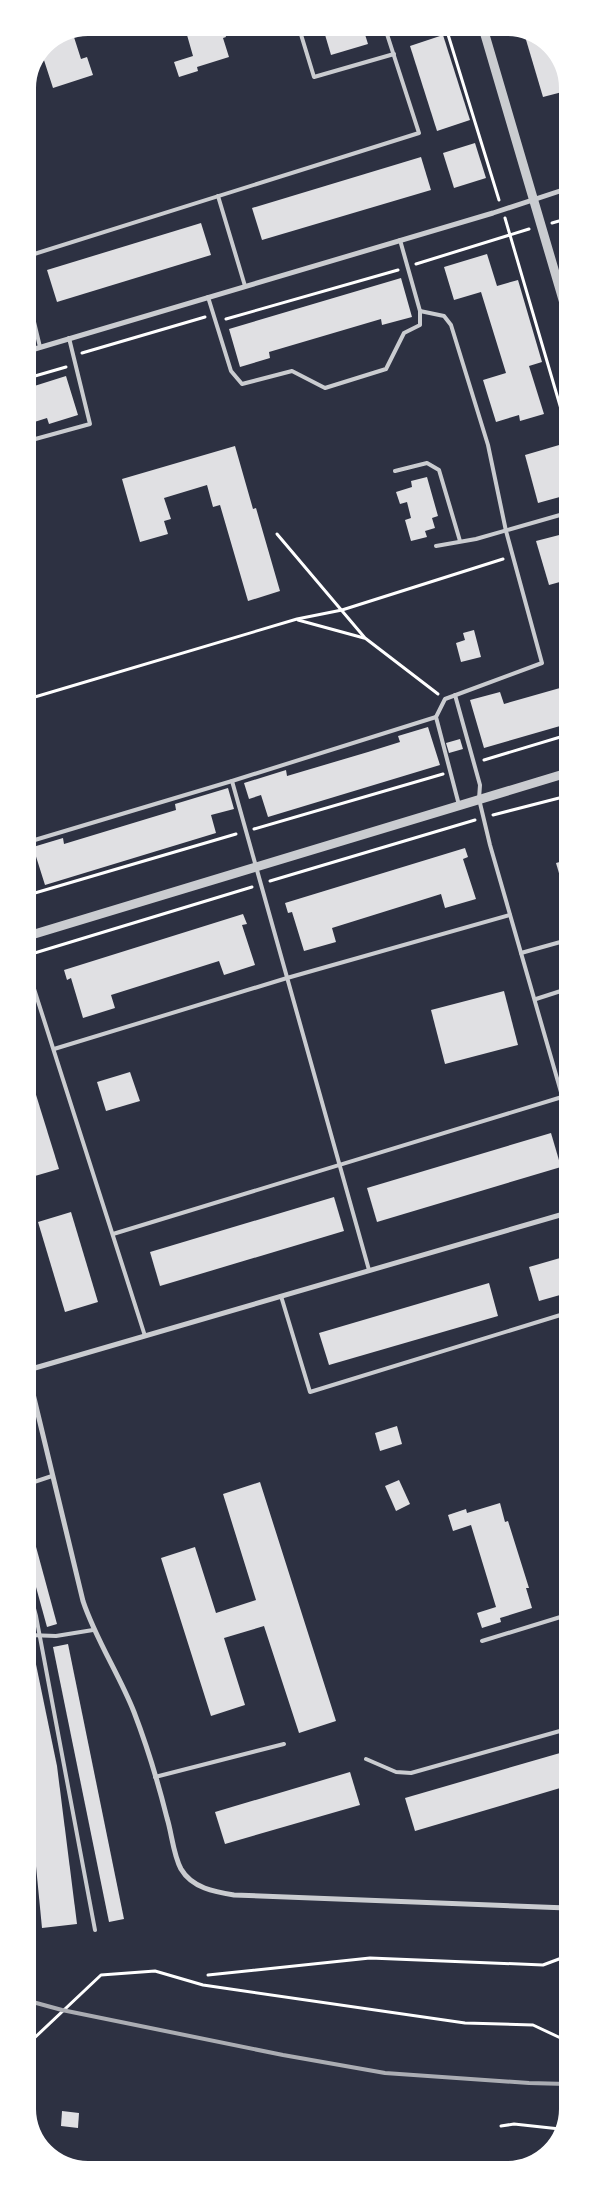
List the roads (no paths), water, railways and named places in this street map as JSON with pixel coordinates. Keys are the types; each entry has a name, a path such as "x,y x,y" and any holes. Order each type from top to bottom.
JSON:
{"street":[{"path":"485,36 559,286"},
{"path":"36,348 502,210 559,191"},
{"path":"36,934 559,775"},
{"path":"36,1370 559,1214"},
{"path":"36,1413 83,1601 93,1630 133,1711 155,1777 181,1869 189,1879 199,1886 234,1895 559,1908"}],"lane":[{"path":"301,36 314,77 394,54"},
{"path":"36,253 419,133 388,36"},
{"path":"218,196 245,286"},
{"path":"208,297 231,370 242,384 292,371 325,388 386,369 404,333 420,325 420,311 399,240"},
{"path":"420,311 444,316 451,325 488,445 506,531 542,664 445,698 436,717 459,805"},
{"path":"36,330 40,347"},
{"path":"36,439 90,424 70,338"},
{"path":"395,471 428,463 439,470 460,541"},
{"path":"436,546 506,531 559,515"},
{"path":"455,695 475,763 480,785 479,800 483,818 536,999 559,1086"},
{"path":"36,840 436,717"},
{"path":"232,781 369,1270"},
{"path":"54,1050 287,978 510,915"},
{"path":"521,953 559,942"},
{"path":"536,999 559,992"},
{"path":"36,995 145,1336"},
{"path":"114,1234 559,1098"},
{"path":"281,1296 310,1392 559,1315"},
{"path":"36,1481 52,1476"},
{"path":"482,1641 559,1617"},
{"path":"36,1619 96,1930"},
{"path":"36,1635 56,1636 93,1630"},
{"path":"366,1759 396,1772 411,1773 559,1731"},
{"path":"155,1777 284,1744"}],"railway":[{"path":"36,2003 62,2010 283,2055 385,2073 559,2084"}]}
